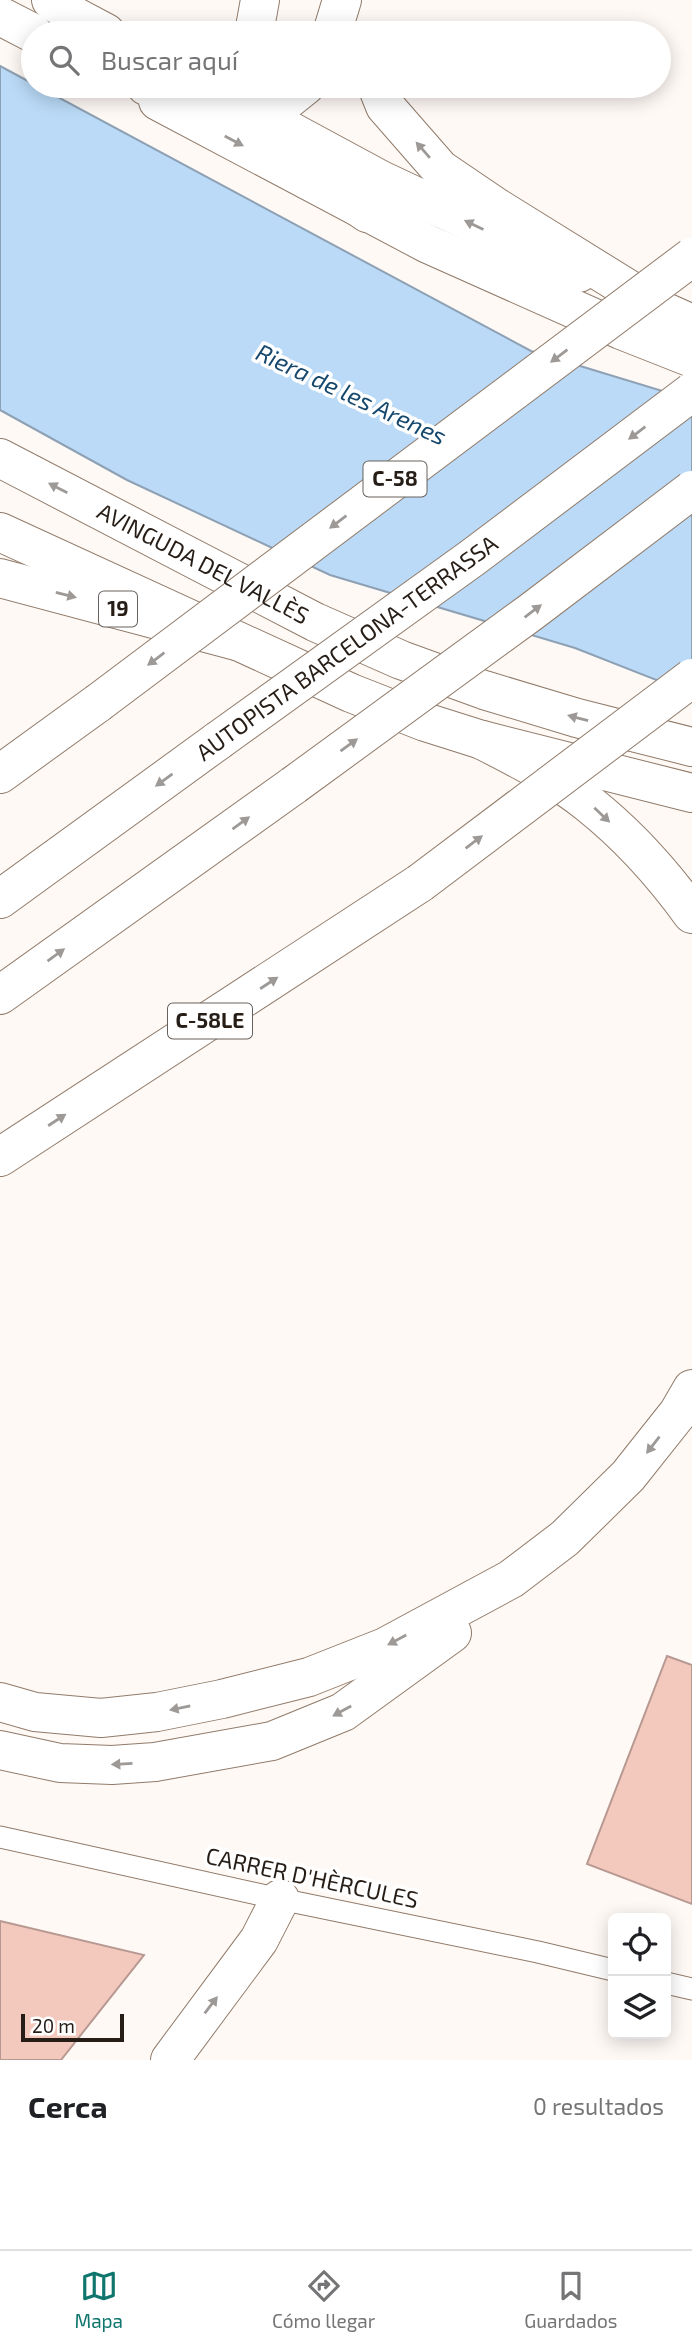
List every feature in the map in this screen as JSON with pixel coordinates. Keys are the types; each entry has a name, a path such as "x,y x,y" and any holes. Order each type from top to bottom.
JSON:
{"main road":[{"path":"51,0 82,21"},
{"path":"256,21 260,0"},
{"path":"336,21 342,0"},
{"path":"353,0 357,21"},
{"path":"0,16 21,27"},
{"path":"153,98 367,213 492,274 692,358"},
{"path":"181,98 204,106 258,100 285,102 290,98"},
{"path":"382,98 385,106 440,169 496,207 677,317"},
{"path":"258,100 276,138 292,156 367,213"},
{"path":"258,100 382,180 507,241 677,317"},
{"name":"C-58","path":"0,774 692,257"},
{"name":"AUTOPISTA BARCELONA-TERRASSA","path":"0,899 472,558 692,392"},
{"name":"AVINGUDA DEL VALLÈS","path":"0,458 316,622 401,660 484,690 577,718 692,747"},
{"path":"0,995 294,785 531,612 692,490"},
{"path":"0,532 351,693 425,722 482,740 692,793"},
{"name":"19","path":"0,578 236,641"},
{"name":"C-58LE","path":"0,1157 419,883 692,678"},
{"path":"482,740 548,775 589,804 670,884 692,914"},
{"path":"0,1750 60,1763 111,1765 155,1762 272,1741 343,1712 458,1629 511,1579 565,1538 628,1476 678,1413 692,1390"},
{"path":"0,1702 35,1712 102,1718 157,1712 222,1699 309,1677 384,1647 511,1579"},
{"path":"170,2060 259,1940 279,1899"}],"lane":[{"name":"CARRER D'HÈRCULES","path":"0,1837 608,1969"},
{"path":"671,1984 692,1989"}],"water":[{"name":"Riera de les Arenes","path":"0,66 21,77 21,98 60,98 531,351 692,400 692,694 575,648 330,575 127,480 0,410"}],"building":[{"path":"667,1656 692,1665 692,1904 587,1864"},
{"path":"0,1921 144,1955 61,2060 0,2060"}]}
